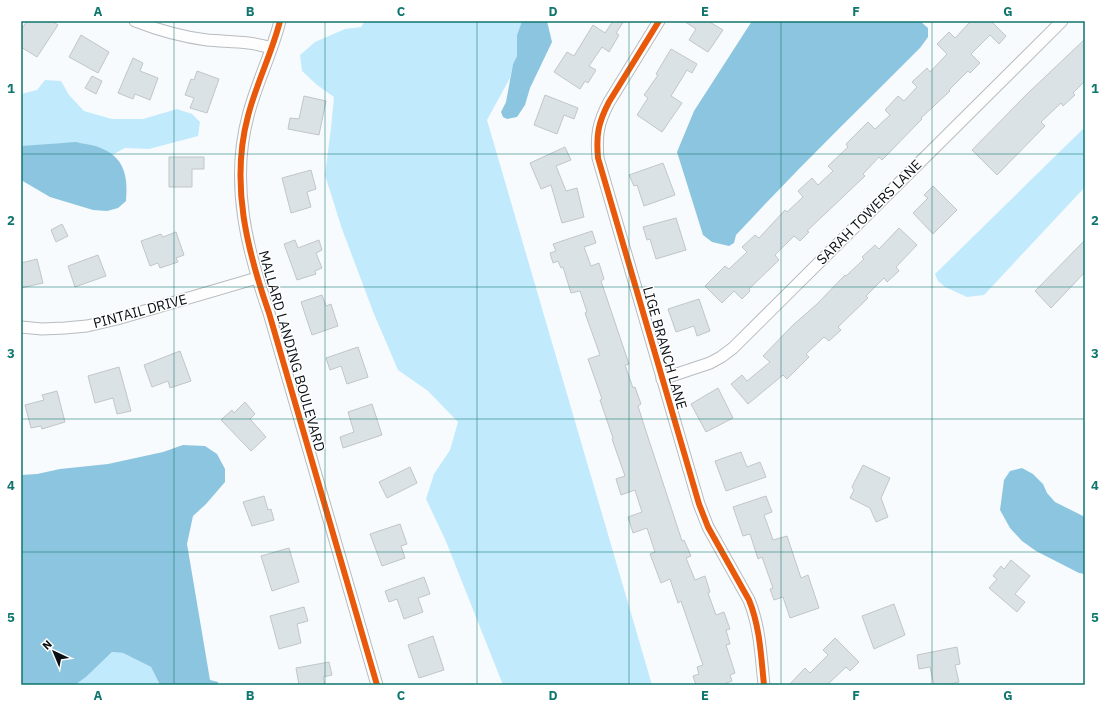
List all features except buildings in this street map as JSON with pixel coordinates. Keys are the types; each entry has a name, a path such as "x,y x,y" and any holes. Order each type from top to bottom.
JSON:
{"street":[{"path":"135,21 185,36 207,40 261,44 272,48"},
{"name":"MALLARD LANDING BOULEVARD","path":"280,21 247,118 242,146 240,174 240,195 243,218 257,278 269,313 378,685"},
{"name":"LIGE BRANCH LANE","path":"659,21 609,102 599,126 596,140 601,171 699,504 708,527 749,600 753,610 758,630 764,685"},
{"name":"SARAH TOWERS LANE","path":"662,378 710,363 733,348 1062,21"},
{"name":"PINTAIL DRIVE","path":"21,327 57,328 88,326 257,278"}],"shaded area":[{"path":"365,21 522,21 517,35 517,56 513,64 510,78 487,120 652,685 503,685 445,539 426,499 434,474 450,450 458,422 428,391 398,370 374,314 342,229 325,175 334,97 317,85 302,71 300,55 315,42 345,29 361,27"},
{"path":"522,21 547,21 552,42 530,88 525,105 517,117 507,119 503,117 501,112 506,102 513,64 517,56 517,35"},
{"path":"752,21 920,21 928,28 928,37 920,48 758,211 736,235 734,243 729,246 712,242 703,235 677,152 694,111"},
{"path":"45,80 61,81 69,95 84,111 112,119 143,119 177,109 192,114 200,122 198,136 149,149 125,148 112,155 91,145 79,143 21,146 21,94 37,90"},
{"path":"1085,127 1085,187 984,295 967,297 945,287 938,281 935,274"},
{"path":"76,142 103,149 117,158 121,164 126,178 127,193 126,201 118,208 107,211 93,210 50,197 21,180 21,146"},
{"path":"183,445 205,446 217,454 225,469 225,482 206,504 193,516 187,544 210,680 218,682 218,685 160,685 151,667 123,653 112,652 86,677 75,685 21,685 21,475 108,464 163,452"},
{"path":"1022,468 1033,474 1043,484 1047,493 1055,502 1085,517 1085,574 1079,573 1036,551 1022,541 1010,528 1000,510 1004,480 1010,471"},
{"path":"112,652 123,653 151,667 160,685 75,685 86,677"}],"cycle path":[{"path":"280,21 273,45 251,104 243,141 241,191 244,216 254,265 377,685"},
{"path":"659,21 605,109 600,123 597,142 598,158 699,504 708,527 749,600 753,610 760,642 764,685"}]}
